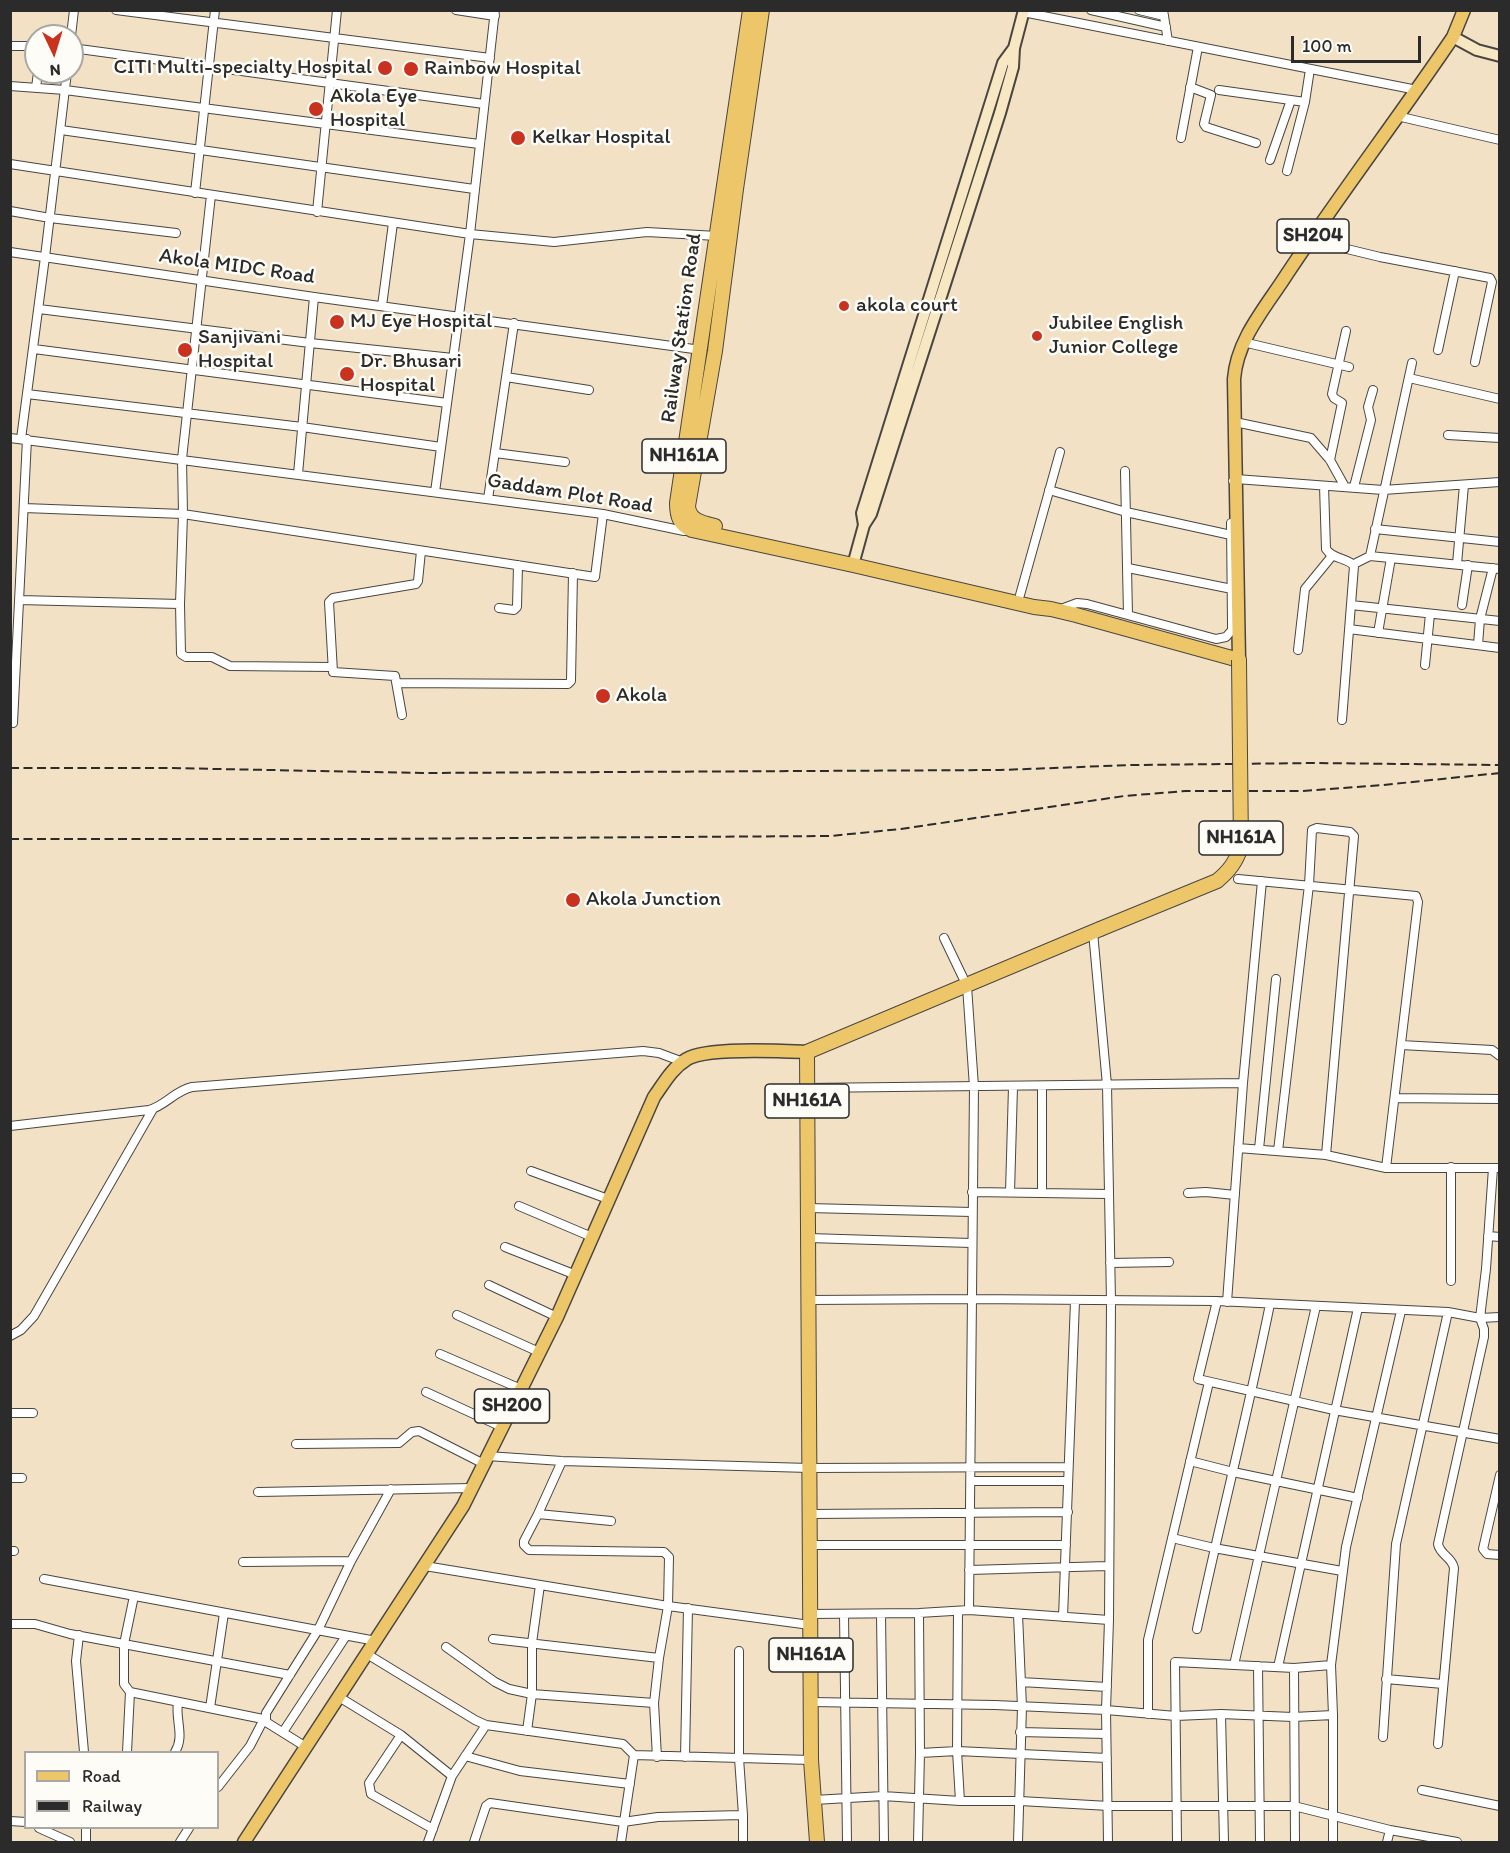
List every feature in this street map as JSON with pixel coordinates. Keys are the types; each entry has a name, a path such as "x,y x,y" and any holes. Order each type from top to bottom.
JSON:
{"highway":[{"name":"Railway Station Road","path":"750,10 677,503 678,518 689,523 688,506 715,351 762,10"},
{"path":"689,523 1020,595 1036,599 1054,610"},
{"path":"854,560 1034,607 1076,615 1239,660"},
{"name":"NH161A","path":"817,1842 811,1760 807,1052 1217,881 1238,859 1241,847 1239,660"}],"main road":[{"name":"SH204","path":"1239,660 1235,363 1243,342 1310,240 1453,37 1464,10"},
{"path":"683,1062 690,1057 729,1051 807,1052"},
{"name":"SH200","path":"244,1842 463,1506 557,1317 654,1097 674,1068 683,1062"}],"street":[{"path":"116,10 490,58"},
{"path":"195,193 216,10"},
{"path":"317,212 337,10"},
{"path":"10,438 435,492 470,234 495,13 456,10"},
{"path":"1091,10 1166,27"},
{"path":"1139,10 1164,13 1168,41"},
{"path":"854,560 864,525 871,514 902,402 984,145 1013,67 1014,48 1023,11 1417,90"},
{"path":"1453,37 1477,50 1500,56"},
{"path":"1181,138 1198,47"},
{"path":"84,50 484,104"},
{"path":"1287,171 1305,102 1310,69"},
{"path":"36,84 36,88"},
{"path":"13,723 24,508 24,439 27,394 66,84"},
{"path":"10,86 65,90 480,144"},
{"path":"1190,87 1211,95 1204,124 1206,127 1256,143"},
{"path":"1219,90 1305,102"},
{"path":"1270,160 1290,100"},
{"path":"1397,116 1500,140"},
{"path":"61,130 474,189"},
{"path":"10,164 470,234 554,242 647,232 717,236"},
{"path":"211,195 182,459 183,514 179,649 183,656 212,657 230,666 332,667"},
{"path":"10,211 50,218 176,232"},
{"path":"382,306 393,223"},
{"path":"1310,240 1380,257 1485,276 1491,280 1475,362"},
{"name":"Akola MIDC Road","path":"10,252 314,297 715,351"},
{"path":"1438,351 1455,271"},
{"path":"298,474 314,297"},
{"path":"39,309 196,330 453,358"},
{"path":"488,499 514,323"},
{"path":"1330,460 1342,404 1332,394 1346,332"},
{"path":"1243,342 1349,367"},
{"path":"33,349 447,403"},
{"path":"1370,556 1412,363"},
{"path":"506,378 589,390"},
{"path":"1409,378 1500,399"},
{"path":"1354,488 1371,420 1368,407 1373,390"},
{"path":"27,394 302,427 441,447"},
{"path":"1235,422 1306,436 1316,443 1330,460 1345,487"},
{"path":"1448,435 1500,438"},
{"path":"1020,595 1060,452"},
{"path":"495,453 565,462"},
{"path":"1125,471 1128,615"},
{"path":"1054,610 1082,603 1221,639 1232,630 1231,484 1383,490 1500,482"},
{"path":"1457,564 1464,485"},
{"path":"1324,486 1326,549 1332,556 1354,564 1370,556 1496,568 1480,619 1478,645"},
{"path":"1049,490 1126,512 1231,536"},
{"name":"Gaddam Plot Road","path":"435,492 603,514 684,531 689,523"},
{"path":"24,508 183,514 594,577 603,514"},
{"path":"1375,529 1500,542"},
{"path":"402,715 394,676 334,674 330,600 416,584 422,551"},
{"path":"1298,650 1305,589 1332,556"},
{"path":"1378,633 1391,558"},
{"path":"1342,720 1354,564"},
{"path":"499,608 514,610 517,607 518,565"},
{"path":"1462,605 1468,565"},
{"path":"1128,568 1232,589"},
{"path":"397,683 568,684 571,681 573,573"},
{"path":"19,600 180,604"},
{"path":"1351,605 1500,621"},
{"path":"1425,665 1430,614"},
{"path":"1349,629 1500,648"},
{"path":"1278,1151 1309,885 1312,830 1317,828 1353,834 1351,888 1326,1155"},
{"path":"1238,879 1412,894 1418,898 1386,1168"},
{"path":"1227,1302 1243,1083 1262,881"},
{"path":"1097,931 1107,1085 1111,1301 1109,1620 1106,1710 1108,1842"},
{"path":"944,939 967,986 974,1087 970,1299 969,1610"},
{"path":"1259,1149 1276,979"},
{"path":"1401,1045 1492,1050 1500,1056"},
{"path":"10,1126 153,1110 192,1087 643,1051 659,1053 683,1062"},
{"path":"807,1088 1243,1083"},
{"path":"1010,1192 1013,1086"},
{"path":"1042,1086 1042,1192"},
{"path":"1395,1098 1500,1100"},
{"path":"10,1336 21,1330 34,1316 153,1110"},
{"path":"1238,1148 1326,1155 1386,1168 1496,1168 1480,1318 1484,1337 1438,1544 1440,1550 1452,1560 1454,1568 1438,1744"},
{"path":"1451,1167 1451,1281"},
{"path":"531,1171 608,1199"},
{"path":"972,1192 1108,1194"},
{"path":"1188,1193 1235,1195"},
{"path":"519,1206 592,1237"},
{"path":"808,1208 972,1212"},
{"path":"1488,1236 1500,1237"},
{"path":"809,1238 971,1243"},
{"path":"505,1247 576,1275"},
{"path":"1110,1263 1169,1262"},
{"path":"489,1285 557,1317"},
{"path":"808,1300 1217,1301 1448,1312 1480,1318 1500,1317"},
{"path":"1063,1617 1075,1301"},
{"path":"1217,1301 1198,1379 1377,1419 1500,1439"},
{"path":"1197,1629 1214,1548 1253,1392 1270,1305"},
{"path":"1234,1665 1316,1306"},
{"path":"1278,1667 1358,1308"},
{"path":"1333,1842 1331,1665 1342,1571 1401,1311"},
{"path":"1383,1737 1396,1544 1448,1312"},
{"path":"457,1315 540,1352"},
{"path":"440,1354 521,1389"},
{"path":"1148,1714 1147,1648 1209,1382"},
{"path":"426,1392 502,1427"},
{"path":"10,1413 33,1413"},
{"path":"296,1444 399,1443 412,1432 419,1431 485,1460 809,1468 1068,1467"},
{"path":"562,1461 524,1541 524,1545 529,1550 667,1553 669,1557 668,1606 654,1703 657,1757"},
{"path":"1190,1461 1358,1498"},
{"path":"1500,1475 1484,1549 1487,1554 1500,1555"},
{"path":"10,1478 22,1478"},
{"path":"971,1481 1068,1481"},
{"path":"258,1492 472,1488"},
{"path":"219,1786 250,1746 264,1718 318,1630 351,1562 391,1490"},
{"path":"810,1514 1068,1512"},
{"path":"538,1514 611,1521"},
{"path":"1172,1538 1214,1548 1342,1571"},
{"path":"810,1545 1066,1545"},
{"path":"243,1562 351,1562"},
{"path":"425,1566 668,1606 810,1619 844,1614 969,1610 1109,1620"},
{"path":"969,1570 1108,1566"},
{"path":"44,1579 376,1641"},
{"path":"527,1731 532,1694 532,1643 540,1585"},
{"path":"127,1751 130,1692 124,1684 124,1644 134,1596"},
{"path":"686,1756 688,1608"},
{"path":"958,1611 957,1751 960,1801"},
{"path":"210,1708 224,1613"},
{"path":"918,1842 919,1613"},
{"path":"844,1614 847,1842"},
{"path":"881,1614 884,1842"},
{"path":"1018,1614 1022,1707 1018,1842"},
{"path":"15,1624 32,1624 290,1675"},
{"path":"79,1635 76,1661 84,1751"},
{"path":"283,1732 346,1636"},
{"path":"493,1639 659,1658"},
{"path":"446,1647 502,1687 532,1694 654,1703"},
{"path":"739,1651 739,1758 743,1842"},
{"path":"368,1654 486,1725 623,1744 634,1755 811,1760"},
{"path":"1177,1842 1175,1662 1294,1668 1331,1665"},
{"path":"1258,1666 1260,1842"},
{"path":"1294,1668 1294,1842"},
{"path":"1386,1679 1443,1684"},
{"path":"1021,1683 1107,1687"},
{"path":"130,1692 264,1718 266,1722 306,1747"},
{"path":"339,1697 401,1735 452,1776"},
{"path":"176,1751 181,1742 176,1711 178,1702"},
{"path":"811,1702 958,1704 1106,1710 1176,1716 1333,1715"},
{"path":"1221,1714 1224,1842"},
{"path":"428,1842 452,1776 486,1725"},
{"path":"1020,1732 1106,1734"},
{"path":"401,1735 369,1784 369,1790 371,1794 433,1829"},
{"path":"920,1753 957,1751 1107,1758"},
{"path":"621,1842 634,1755"},
{"path":"465,1756 520,1771 630,1784"},
{"path":"1422,1790 1500,1806"},
{"path":"814,1800 883,1796 1109,1806 1294,1806 1390,1830 1457,1842"},
{"path":"474,1842 486,1806 490,1803 623,1822 658,1817 743,1815"},
{"path":"10,1821 24,1822"},
{"path":"43,1829 70,1842"},
{"path":"180,1842 188,1829"},
{"path":"1387,1842 1390,1830"}],"railway":[{"path":"10,768 168,768 422,773 1000,770 1133,765 1314,763 1500,765"},
{"path":"10,839 830,836 901,829 1124,796 1186,791 1302,791 1500,773"}],"place":[{"name":"CITI Multi-specialty Hospital","path":"385,68"},
{"name":"Rainbow Hospital","path":"411,69"},
{"name":"Akola Eye Hospital","path":"316,109"},
{"name":"Kelkar Hospital","path":"518,138"},
{"name":"akola court","path":"844,306"},
{"name":"MJ Eye Hospital","path":"337,322"},
{"name":"Jubilee English Junior College","path":"1037,336"},
{"name":"Sanjivani Hospital","path":"185,350"},
{"name":"Dr. Bhusari Hospital","path":"347,374"},
{"name":"Akola","path":"603,696"},
{"name":"Akola Junction","path":"573,900"}]}
